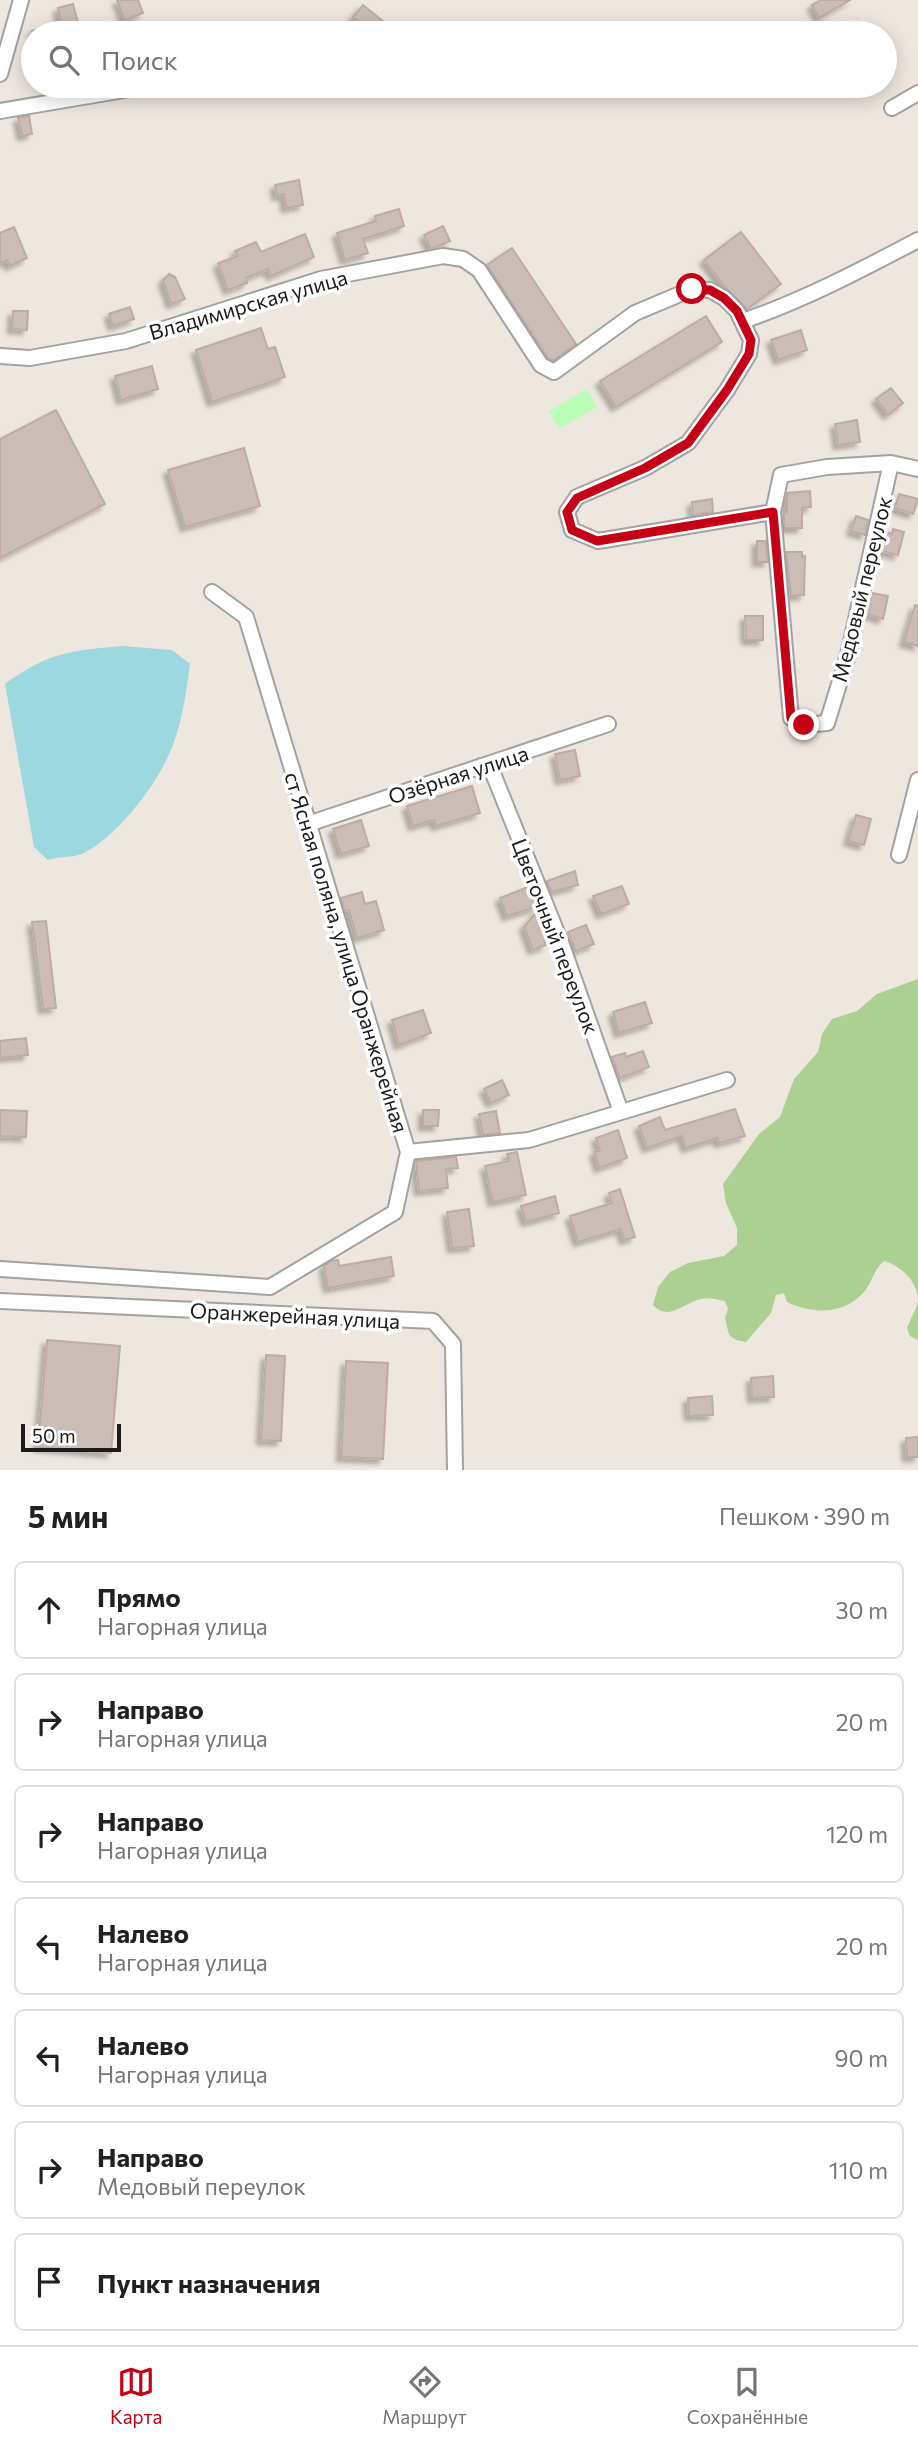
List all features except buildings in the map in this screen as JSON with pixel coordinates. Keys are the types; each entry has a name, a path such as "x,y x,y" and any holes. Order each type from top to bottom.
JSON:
{"street":[{"path":"0,74 21,0"},
{"path":"892,108 918,93"},
{"path":"0,111 77,98"},
{"path":"918,240 834,285 743,321 751,340 749,354 727,390 688,443 645,468 577,498 567,512 572,530 597,541 773,512 781,475 827,467 891,463 918,469"},
{"name":"Владимирская улица","path":"0,356 30,358 126,341 321,278 443,256 463,259 479,270 541,365 554,372 635,313 692,289 710,290 724,298 743,321"},
{"name":"Медовый переулок","path":"773,512 791,718 804,725 827,723 848,655 891,463"},
{"name":"ст Ясная поляна, улица Оранжерейная","path":"0,1269 270,1287 395,1212 408,1152 246,617 212,592"},
{"name":"Озёрная улица","path":"308,824 608,724"},
{"name":"Цветочный переулок","path":"481,766 492,771 562,945 621,1112"},
{"path":"899,855 918,779"},
{"path":"408,1152 529,1140 727,1080"},
{"name":"Оранжерейная улица","path":"0,1301 433,1321 453,1345 455,1470"}],"green space":[{"path":"587,389 597,407 559,429 549,411"},
{"path":"918,979 918,1301 915,1287 907,1275 884,1261 863,1293 837,1309 807,1309 787,1302 784,1293 776,1295 771,1313 746,1342 729,1335 725,1301 704,1298 670,1312 659,1310 653,1305 658,1287 670,1272 688,1263 724,1256 737,1245 737,1228 726,1203 723,1184 759,1134 780,1117 794,1079 818,1052 822,1034 832,1019 857,1011 877,994"},
{"path":"918,1301 918,1340 910,1336 907,1328"}],"water":[{"path":"122,646 172,650 190,664 178,731 155,780 122,823 84,853 48,860 34,847 5,684 47,659"}],"route":[{"path":"692,289 710,290 724,298 737,311 751,340 749,354 727,390 688,443 645,468 577,498 567,512 572,530 597,541 773,512 791,718 804,725"}]}
